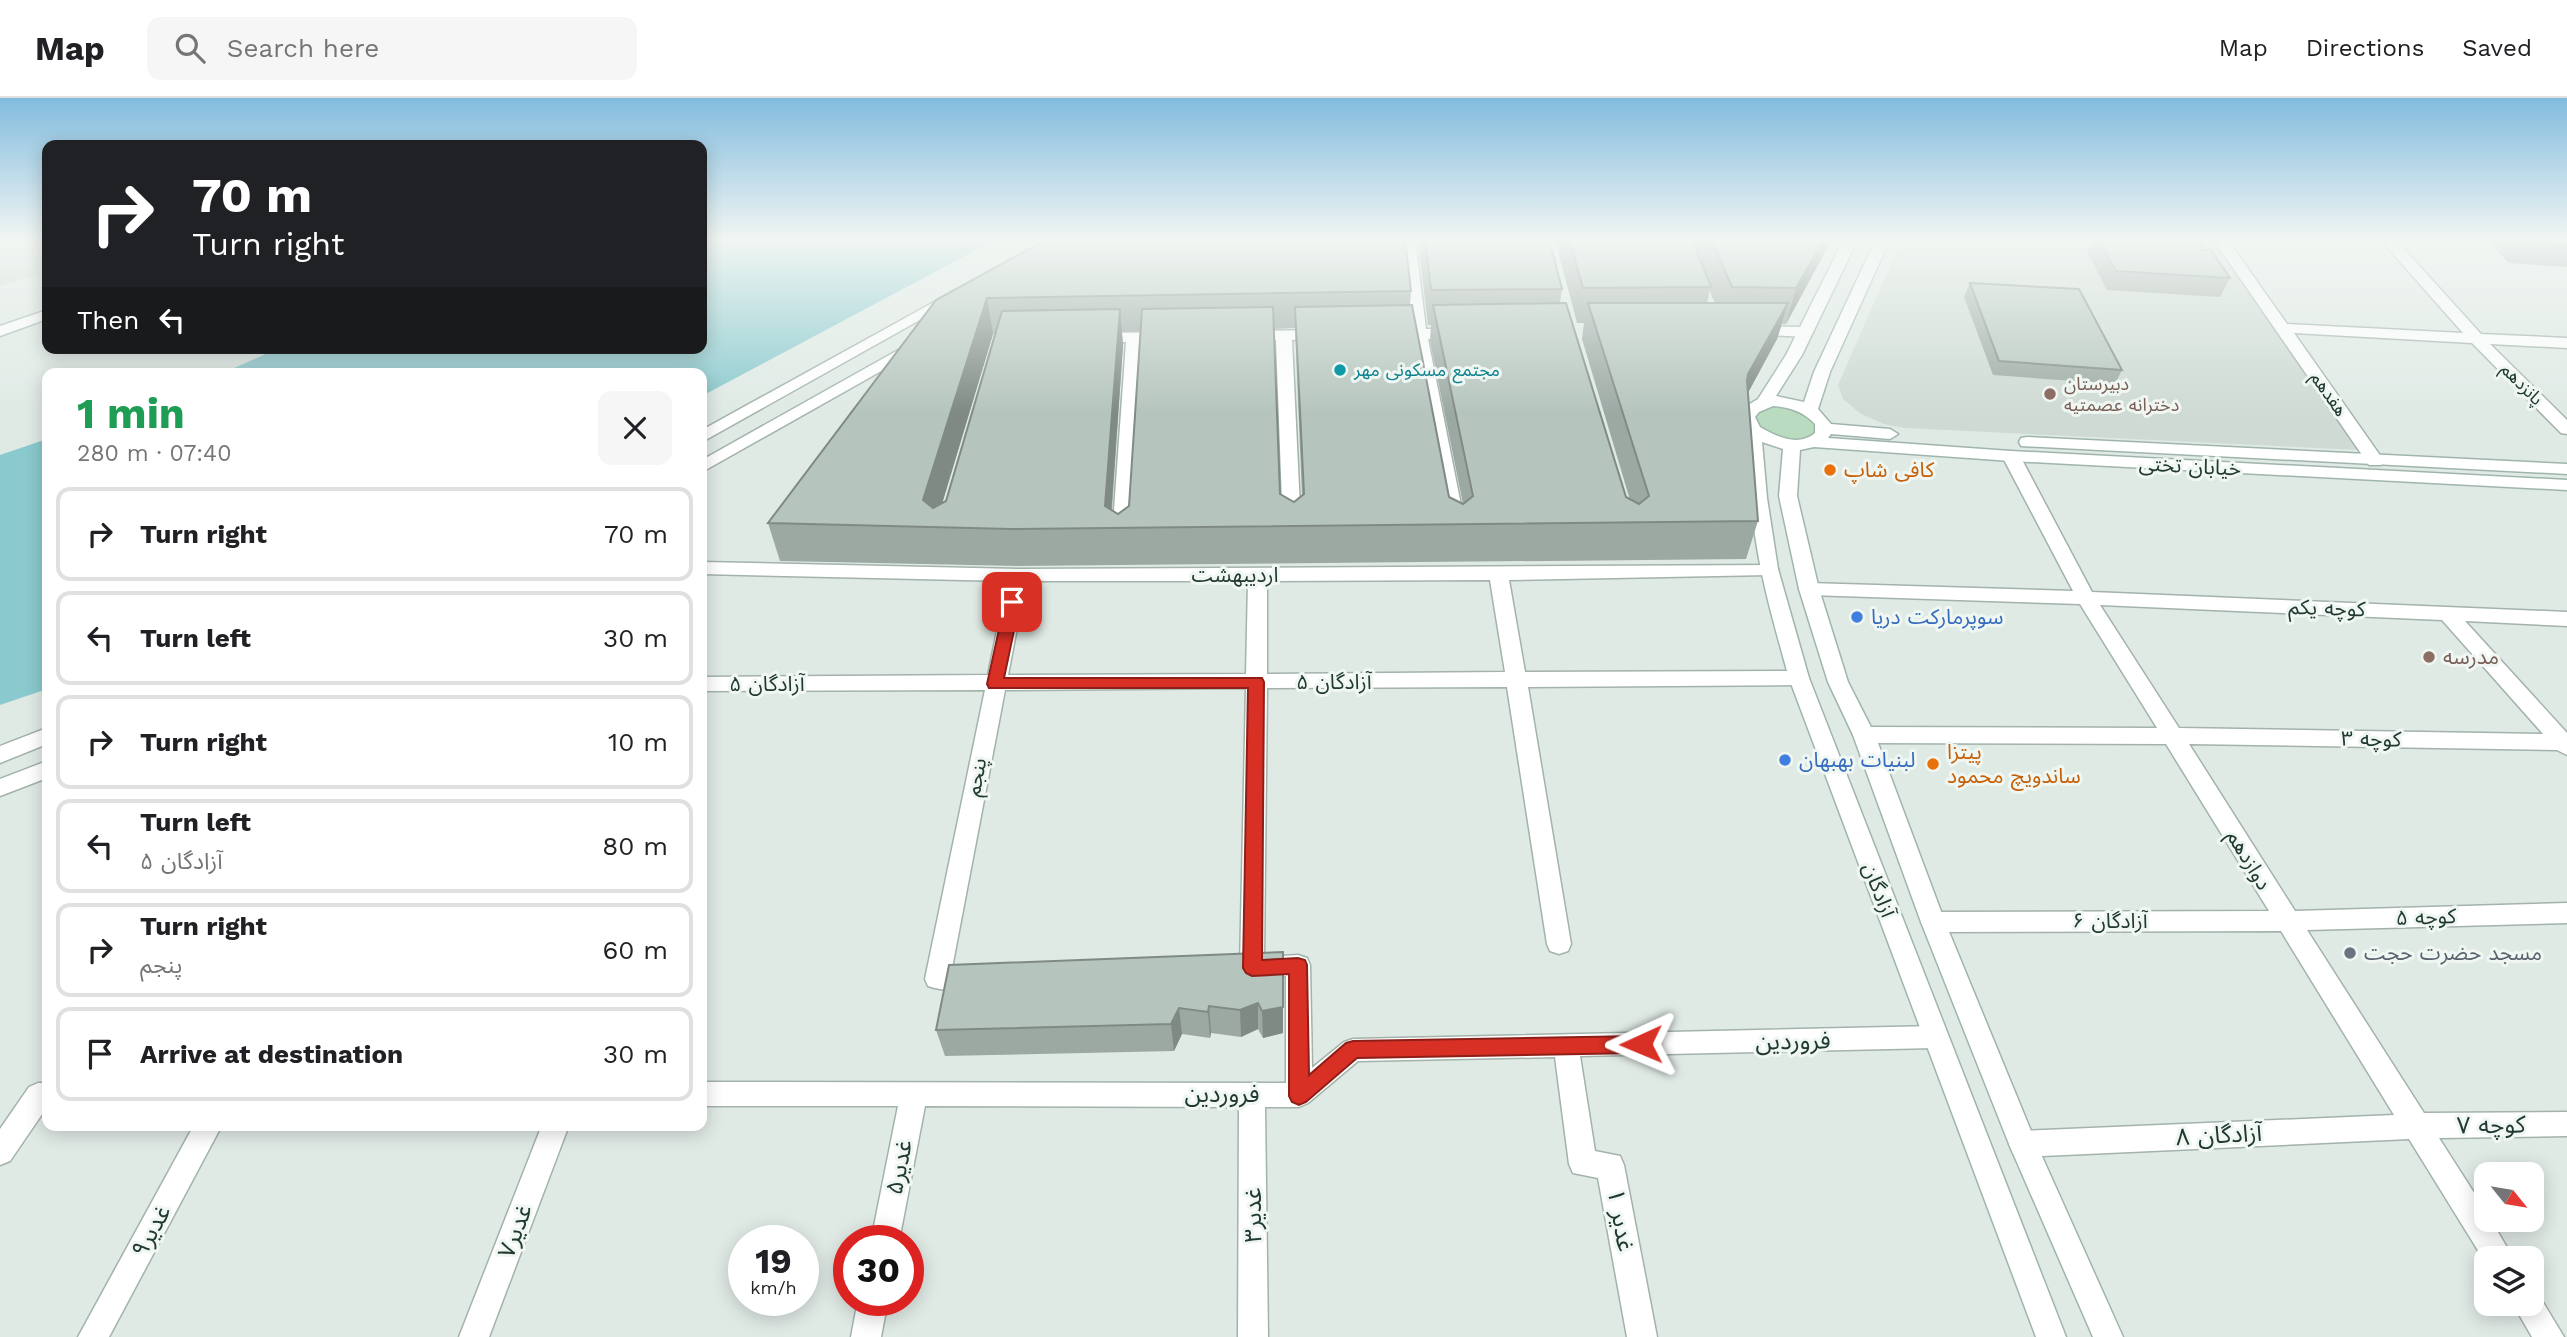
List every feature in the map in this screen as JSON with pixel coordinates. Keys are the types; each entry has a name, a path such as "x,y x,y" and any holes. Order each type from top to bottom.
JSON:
{"street":[{"path":"707,433 951,297"},
{"path":"1415,297 1419,334 1457,534"},
{"path":"1753,430 1747,417 1750,411 1764,403 1777,387 1822,297"},
{"path":"1808,410 1856,297"},
{"name":"هفدهم","path":"2260,297 2375,461"},
{"name":"پانزدهم","path":"2439,297 2567,429"},
{"path":"0,317 42,304"},
{"path":"0,331 42,316"},
{"path":"2282,328 2567,343"},
{"path":"1741,330 1805,332"},
{"path":"1378,334 1474,333"},
{"path":"707,464 933,335"},
{"path":"1229,336 1338,335"},
{"path":"1284,336 1292,532"},
{"path":"1080,338 1188,337"},
{"path":"1121,544 1134,338"},
{"path":"1764,403 1786,402 1808,410 1820,418 1824,428 1819,439 1802,444"},
{"name":"خیابان تختی","path":"1824,428 1929,438 2567,469"},
{"name":"خیابان تختی","path":"1753,430 1770,440 1802,444 2567,485"},
{"name":"آزادگان","path":"1753,430 1758,498 1769,569 1799,678 2051,1337"},
{"name":"آزادگان","path":"1802,444 1788,496 1809,589 1838,682 1864,735 1933,922 2023,1144 2108,1337"},
{"name":"دوازدهم","path":"2011,456 2086,598 2491,1246"},
{"name":"اردیبهشت","path":"707,568 1018,575 1499,574 1769,569"},
{"path":"1499,574 1559,944"},
{"name":"پنجم","path":"992,977 937,979 1018,575"},
{"path":"1252,968 1258,575"},
{"name":"کوچه یکم","path":"1809,589 2567,619"},
{"path":"2447,613 2566,744"},
{"name":"آزادگان ۵","path":"707,684 1799,678"},
{"name":"کوچه ۳","path":"1864,735 2174,736 2566,744"},
{"path":"0,755 42,738"},
{"path":"0,788 42,771"},
{"name":"کوچه ۵","path":"2286,921 2567,913"},
{"name":"آزادگان ۶","path":"1933,922 2286,921"},
{"path":"1225,969 1298,965 1299,1096"},
{"name":"فروردین","path":"707,1094 1299,1096 1353,1049 1935,1037"},
{"name":"غدیر ۱","path":"1566,1046 1583,1164 1611,1165 1642,1337"},
{"name":"غدیر۵","path":"888,1225 914,1094"},
{"name":"غدیر۳","path":"1252,1094 1253,1337"},
{"path":"0,1152 42,1095"},
{"name":"کوچه ۷","path":"2415,1126 2567,1124"},
{"name":"آزادگان ۸","path":"2023,1144 2415,1126"},
{"name":"غدیر۹","path":"93,1337 206,1131"},
{"name":"غدیر۷","path":"474,1337 554,1131"},
{"path":"866,1337 870,1316"},
{"path":"2536,1316 2549,1337"}],"shaded area":[{"path":"1877,297 2258,297 2360,450 1905,428 1884,424 1861,414 1843,399 1838,385"}],"green space":[{"path":"1771,406 1787,406 1817,421 1817,432 1807,441 1779,440 1753,423 1756,412"}],"water":[{"path":"707,297 888,297 707,393 707,368 234,368 266,354 707,354"},
{"path":"42,441 42,691 0,705 0,455"}],"building":[{"name":"مجتمع مسکونی مهر","path":"942,297 1058,297 987,298 923,500 933,508 946,501 1002,311 1120,309 1105,506 1118,514 1129,506 1142,309 1273,307 1280,494 1294,502 1304,494 1295,307 1412,305 1449,497 1463,504 1473,496 1433,305 1566,303 1626,497 1639,504 1649,496 1588,303 1788,303 1748,374 1747,381 1758,521 1011,529 768,523 936,300"},
{"path":"1975,297 2083,297 2122,370 1999,361"},
{"path":"1283,952 1283,1007 1262,1011 1258,1003 1240,1010 1209,1006 1208,1012 1179,1008 1171,1024 936,1030 949,965"}],"place":[{"name":"مجتمع مسکونی مهر","path":"1340,370"},
{"name":"دبیرستان دخترانه عصمتیه","path":"2050,394"},
{"name":"کافی شاپ","path":"1830,470"},
{"name":"سوپرمارکت دریا","path":"1857,617"},
{"name":"مدرسه","path":"2429,657"},
{"name":"لبنیات بهبهان","path":"1785,760"},
{"name":"پیتزا ساندویچ محمود","path":"1933,764"},
{"name":"مسجد حضرت حجت","path":"2350,953"}],"route":[{"path":"1012,602 995,684 1256,682 1252,968 1298,965 1299,1096 1353,1049 1641,1044"}]}
